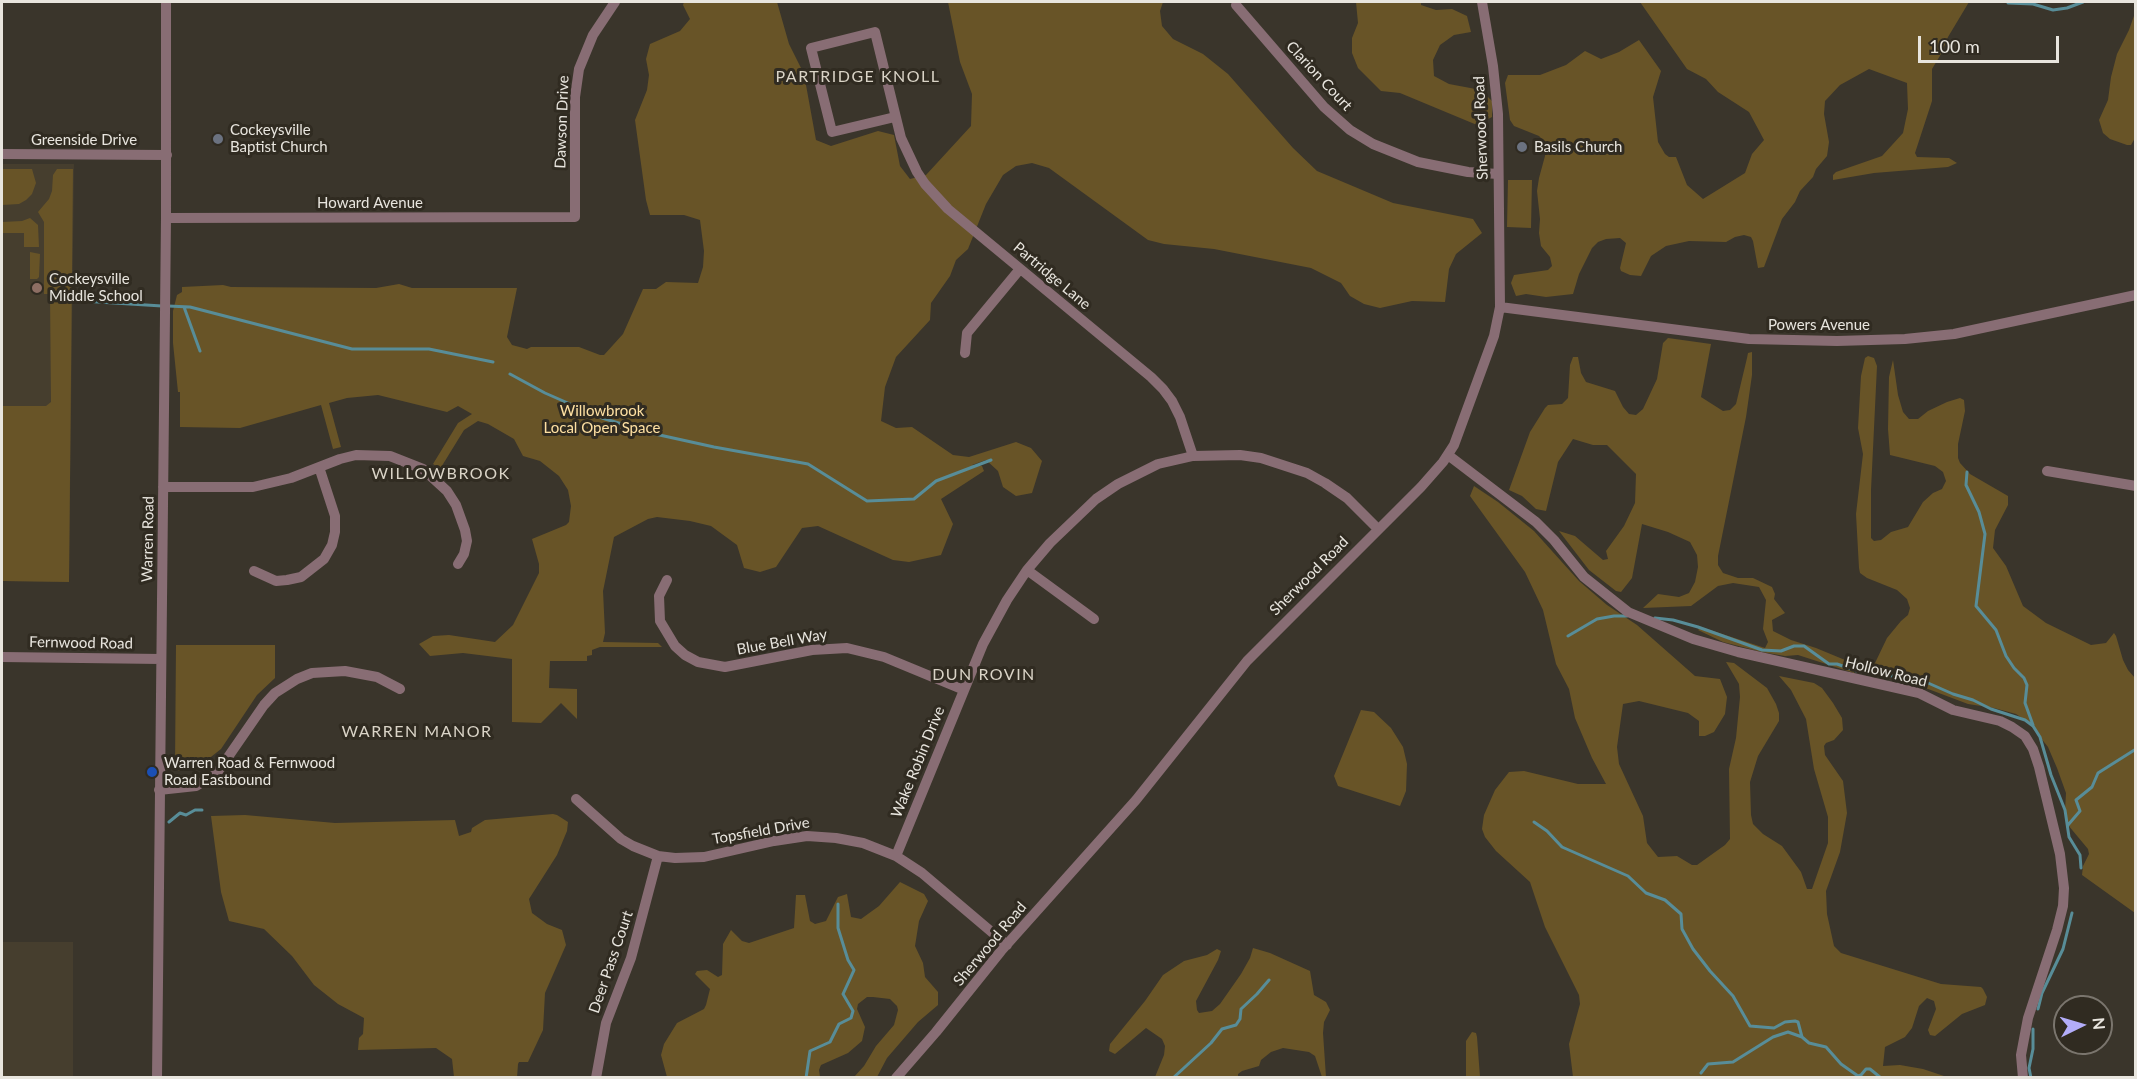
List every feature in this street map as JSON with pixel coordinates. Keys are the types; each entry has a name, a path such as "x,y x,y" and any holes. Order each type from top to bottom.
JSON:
{"street":[{"name":"Warren Road","path":"157,1077 164,487 166,2"},
{"name":"Dawson Drive","path":"575,217 575,98 579,69 593,34 615,2"},
{"name":"Sherwood Road","path":"896,1077 1007,945 1131,807 1247,661 1421,487 1448,455 1458,435 1494,336 1500,307 1497,99 1482,2"},
{"name":"Clarion Court","path":"1236,5 1324,107 1350,129 1373,144 1418,162 1459,171 1498,174"},
{"name":"Partridge Lane","path":"896,117 832,132 812,48 875,32 896,117 901,138 925,184 948,209 1163,389 1180,417 1192,456"},
{"name":"Greenside Drive","path":"2,154 166,155"},
{"name":"Howard Avenue","path":"166,219 575,217"},
{"path":"965,353 967,333 1020,269"},
{"name":"Powers Avenue","path":"1500,307 1749,339 1837,341 1905,339 1954,334 2136,296"},
{"path":"164,487 253,487 291,478 319,466 356,455 390,456 423,470 447,491 462,518 467,541 464,554 458,564"},
{"name":"Wake Robin Drive","path":"896,856 995,621 1027,570 1050,543 1074,519 1118,484 1158,464 1192,456 1240,455 1261,458 1306,473 1347,498 1378,529"},
{"name":"Hollow Road","path":"1448,455 1536,522 1584,577 1628,612 1693,639 1738,652 1919,693 1953,710 2000,721 2025,736 2033,748 2039,767 2060,854 2064,888 2063,906 2057,930 2028,1018 2021,1056 2023,1077"},
{"path":"254,572 276,581 301,578 324,559 332,545 335,516 319,466"},
{"path":"2047,471 2136,486"},
{"path":"1027,570 1094,619"},
{"name":"Blue Bell Way","path":"667,580 659,596 660,621 675,646 698,662 726,666 812,650 847,648 884,657 964,690"},
{"name":"Fernwood Road","path":"2,657 161,658"},
{"path":"159,790 195,786 217,773 264,705 275,693 297,679 312,673 345,671 376,677 400,688"},
{"name":"Topsfield Drive","path":"576,800 621,839 658,856 682,858 704,856 790,838 822,836 864,843 896,856 922,873 1007,945"},
{"name":"Deer Pass Court","path":"596,1077 606,1023 631,958 658,856"}],"shaded area":[{"name":"Cockeysville Middle School","path":"2,164 74,164 69,582 2,581"},
{"path":"2,942 73,942 73,1077 2,1077"}],"green space":[{"name":"Willowbrook Local Open Space","path":"684,2 777,2 789,44 804,74 816,140 831,146 878,131 894,135 900,166 910,179 926,175 971,126 972,94 960,62 948,2 1163,2 1160,11 1162,26 1173,39 1203,54 1228,74 1293,148 1317,171 1393,203 1473,219 1482,233 1456,254 1449,269 1445,302 1412,301 1380,308 1364,304 1350,296 1341,283 1311,268 1214,249 1164,244 1148,240 1049,168 1032,163 1016,166 1003,175 986,204 968,249 956,260 950,276 931,303 930,320 896,357 885,387 881,421 896,428 912,427 953,455 969,457 1016,442 1031,448 1042,461 1032,493 1016,496 1003,487 998,471 986,460 972,465 982,466 984,471 941,499 953,524 941,555 909,562 893,560 818,526 802,528 776,567 760,572 744,568 737,545 711,526 657,517 648,519 614,537 603,591 605,633 603,642 658,643 662,647 600,647 592,650 592,655 587,656 587,661 550,661 549,688 577,689 577,719 561,703 541,723 512,722 512,659 463,653 430,656 419,644 433,636 449,635 495,642 513,625 539,573 539,564 532,539 569,522 571,506 568,490 559,476 540,461 523,456 514,439 478,421 464,430 440,469 433,464 458,423 472,414 458,406 447,412 378,395 347,398 329,403 341,447 333,449 321,405 240,428 180,427 180,392 178,392 173,343 173,311 177,295 182,292 182,287 223,285 231,287 376,288 399,284 412,288 517,288 507,337 512,345 527,349 531,347 579,347 604,355 623,334 643,289 656,289 666,282 698,283 703,267 704,251 700,220 684,215 650,215 635,120 647,90 649,75 646,59 650,44 680,31 690,19 683,5"},
{"path":"1356,2 1421,2 1421,5 1436,10 1452,9 1467,16 1471,32 1454,35 1440,45 1433,60 1434,76 1449,84 1481,90 1492,101 1492,117 1477,125 1400,93 1381,91 1358,68 1352,53 1352,38 1358,23"},
{"path":"1640,2 1969,2 1932,69 1932,101 1915,153 1917,157 1949,158 1957,163 1948,167 1874,173 1833,180 1836,172 1882,156 1903,133 1908,109 1907,83 1869,69 1840,85 1825,101 1824,114 1829,142 1827,156 1782,219 1764,267 1758,268 1753,241 1751,237 1744,235 1726,242 1689,241 1666,246 1651,256 1641,276 1630,275 1621,271 1620,268 1626,243 1620,238 1606,239 1598,242 1592,248 1579,274 1573,294 1546,297 1526,294 1516,296 1511,283 1514,275 1548,270 1552,266 1550,257 1541,246 1539,233 1537,191 1545,156 1545,142 1539,136 1514,126 1510,120 1505,83 1508,75 1540,75 1566,65 1585,51 1601,59 1639,40 1661,71 1653,97 1658,142 1665,154 1669,157 1676,157 1687,185 1703,199 1745,173 1752,154 1764,140 1749,112 1718,92 1706,79 1687,69"},
{"path":"2135,13 2135,138 2131,145 2127,145 2110,139 2103,133 2099,120 2108,100 2117,54"},
{"path":"2,169 32,169 36,183 32,194 26,200 19,204 2,205"},
{"name":"Cockeysville Middle School","path":"57,169 73,169 69,582 2,581 2,406 46,406 51,402 50,294 44,294 44,222 38,212 49,199 53,175"},
{"path":"1508,180 1532,180 1531,228 1507,227"},
{"path":"30,218 38,225 39,247 24,247 24,233 2,233 2,222 22,221"},
{"path":"30,252 40,254 37,279 30,279"},
{"path":"1668,338 1711,344 1701,397 1723,411 1730,410 1736,404 1748,353 1752,352 1752,375 1746,417 1718,565 1723,573 1738,578 1753,578 1772,587 1775,594 1774,599 1785,613 1772,620 1773,631 1845,660 1856,661 1854,673 1798,655 1785,656 1723,642 1698,630 1701,627 1765,648 1768,642 1763,629 1766,600 1759,587 1733,583 1718,586 1691,606 1643,608 1658,594 1679,597 1689,593 1695,582 1698,567 1697,555 1690,542 1668,532 1642,524 1632,578 1621,592 1616,591 1589,570 1559,531 1575,536 1603,560 1608,559 1606,551 1624,526 1635,503 1636,474 1607,445 1593,445 1573,439 1558,462 1546,511 1536,509 1522,496 1509,490 1530,432 1545,408 1548,405 1562,404 1568,398 1570,365 1573,357 1578,357 1581,373 1586,382 1615,391 1629,414 1636,415 1643,409 1657,379 1663,343"},
{"path":"1868,356 1874,358 1877,366 1871,538 1874,541 1881,540 1891,532 1908,527 1923,502 1942,489 1946,481 1943,472 1935,466 1890,455 1889,377 1893,360 1898,395 1903,412 1909,419 1918,419 1928,411 1947,402 1960,398 1964,400 1965,411 1958,444 1958,458 1970,474 2008,496 2008,505 1995,530 1993,548 2006,566 2023,606 2046,623 2091,645 2106,643 2114,633 2116,636 2123,660 2135,678 2135,913 2082,875 2083,866 2089,854 2088,849 2068,825 2065,811 2066,793 2057,768 2048,747 2028,722 2016,714 1968,704 1891,675 1865,674 1868,666 1875,663 1887,638 1908,615 1910,608 1907,599 1897,590 1867,578 1860,573 1859,568 1856,514 1863,454 1858,428 1861,376 1865,358"},
{"path":"1474,486 1534,531 1579,581 1607,605 1637,625 1695,676 1720,679 1727,697 1725,714 1714,732 1705,736 1699,736 1699,721 1688,713 1639,701 1623,704 1617,747 1619,764 1643,816 1647,843 1658,857 1677,856 1692,865 1697,865 1730,839 1729,769 1736,738 1740,697 1739,684 1726,662 1734,663 1767,688 1779,713 1779,721 1758,756 1750,782 1753,824 1763,834 1782,846 1801,872 1807,889 1812,889 1828,843 1828,817 1814,769 1806,719 1791,690 1779,676 1814,683 1822,688 1842,718 1843,730 1834,740 1824,746 1825,755 1843,781 1847,813 1840,852 1826,891 1827,914 1834,946 1841,953 1941,984 1983,989 1987,997 1985,1005 1962,1014 1935,1036 1930,1035 1928,1030 1936,1009 1934,1001 1927,998 1919,1006 1912,1028 1905,1037 1885,1047 1883,1066 1900,1065 1923,1069 1947,1077 1573,1077 1569,1044 1580,1004 1579,995 1545,927 1530,882 1496,851 1482,829 1484,815 1495,790 1509,772 1524,771 1578,784 1606,784 1575,718 1569,689 1556,664 1543,610 1525,572 1470,496"},
{"path":"176,645 275,645 275,678 257,695 221,749 202,764 179,771 175,766"},
{"path":"1361,710 1374,712 1391,728 1403,747 1407,764 1406,791 1400,806 1338,786 1334,776"},
{"path":"553,814 568,822 567,831 557,855 529,899 532,913 547,924 562,930 566,945 545,993 543,1030 528,1062 519,1062 517,1078 454,1077 452,1059 436,1048 358,1050 359,1038 363,1034 364,1018 338,1004 314,985 292,956 264,929 229,921 221,892 211,816 245,815 335,823 455,820 459,836 471,832 472,828 485,820"},
{"path":"900,882 924,894 928,901 919,921 915,946 923,963 925,977 938,992 938,1005 918,1022 887,1058 877,1077 854,1077 894,1025 898,1010 890,999 867,997 858,1004 857,1009 865,1027 862,1041 848,1053 821,1065 820,1077 667,1077 661,1055 664,1044 677,1023 704,1009 710,989 695,974 697,971 707,970 718,977 722,975 723,944 731,930 742,941 749,943 794,928 796,895 805,895 810,921 815,924 826,921 838,897 847,894 851,917 861,919 879,906"},
{"path":"1253,948 1310,971 1314,995 1326,1002 1330,1010 1324,1022 1323,1033 1326,1077 1322,1077 1315,1056 1309,1052 1283,1048 1271,1052 1261,1060 1259,1066 1242,1071 1238,1077 1155,1077 1164,1055 1165,1046 1162,1039 1146,1028 1115,1054 1109,1051 1110,1044 1163,975 1184,961 1207,955 1217,949 1221,951 1218,960 1196,1001 1199,1013 1212,1011 1220,1004 1241,974"},
{"path":"1472,1032 1476,1033 1477,1037 1480,1077 1466,1077 1466,1041"}],"waterway":[{"path":"2008,3 2033,4 2053,10 2083,2"},
{"path":"50,299 162,306"},
{"path":"168,306 190,307 352,349 429,349 493,362"},
{"path":"184,307 200,351"},
{"path":"510,374 545,393 602,418 655,434 808,464 867,501 914,499 936,481 991,460"},
{"path":"1967,472 1966,485 1979,512 1985,534 1976,606 1996,630 2006,656 2024,678 2027,685 2025,703 2033,725"},
{"path":"1568,636 1597,619 1627,616"},
{"path":"1655,618 1698,627 1762,650 1781,651 1794,646 1804,646 1829,664 1837,664 1857,671"},
{"path":"1867,673 1919,679 1991,709 2025,720 2033,726 2040,737 2051,775 2065,810 2069,837 2080,855 2081,868"},
{"path":"2068,825 2080,811 2076,800 2092,787 2098,773 2136,749"},
{"path":"169,822 180,813 186,815 195,810 202,810"},
{"path":"1534,822 1547,831 1562,847 1628,876 1646,893 1665,900 1681,914 1682,929 1693,949 1733,996 1750,1026 1774,1028 1785,1022 1795,1021 1798,1022 1802,1037"},
{"path":"806,1078 810,1051 830,1042 839,1024 851,1018 853,1011 843,994 854,970 848,960 838,928 838,904"},
{"path":"2038,1009 2042,993 2063,949 2072,913"},
{"path":"1173,1078 1211,1043 1222,1029 1236,1025 1240,1019 1241,1009 1269,980"},
{"path":"2031,1078 2029,1068 2033,1049 2033,1029"},
{"path":"1701,1073 1708,1064 1733,1062 1773,1037 1788,1032 1802,1037 1809,1043 1826,1047 1841,1064 1858,1076 1866,1069 1870,1069 1881,1078"}],"place":[{"name":"Cockeysville Baptist Church","path":"218,139"},
{"name":"Basils Church","path":"1522,147"},
{"name":"Cockeysville Middle School","path":"37,288"},
{"name":"Warren Road & Fernwood Road Eastbound","path":"152,772"}],"district":[{"name":"PARTRIDGE KNOLL","path":"858,77"},
{"name":"WILLOWBROOK","path":"441,474"},
{"name":"DUN ROVIN","path":"984,675"},
{"name":"WARREN MANOR","path":"417,732"}]}
